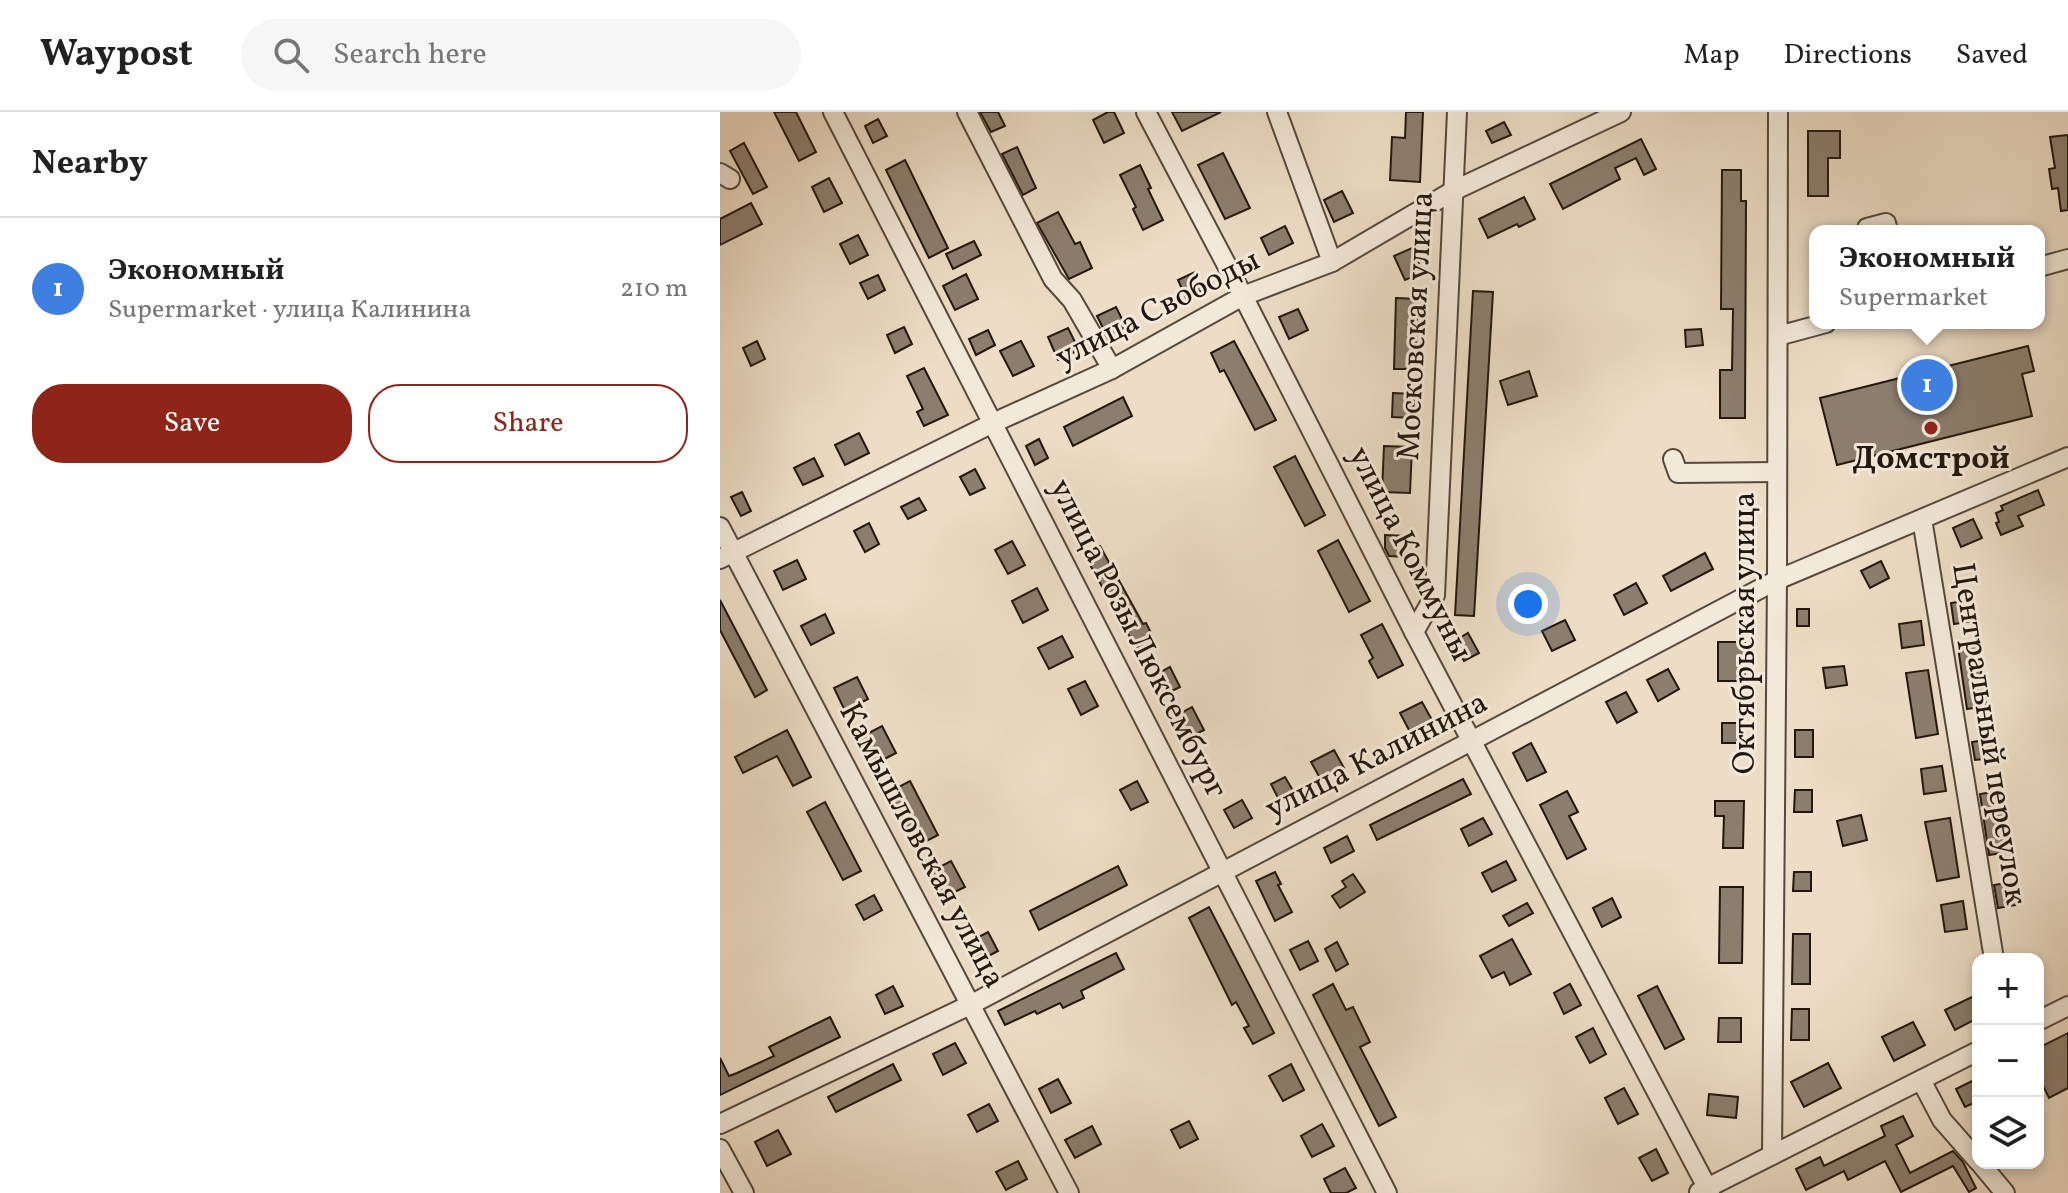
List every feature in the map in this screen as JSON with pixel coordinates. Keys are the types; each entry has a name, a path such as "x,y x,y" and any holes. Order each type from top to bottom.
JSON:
{"street":[{"name":"улица Розы Люксембург","path":"833,112 1387,1193"},
{"path":"967,112 1053,279 1072,300 1112,369"},
{"name":"улица Коммуны","path":"1146,112 1705,1191"},
{"path":"1277,112 1332,262"},
{"name":"Московская улица","path":"1414,632 1435,595 1457,112"},
{"name":"улица Свободы","path":"726,556 993,423 1112,369 1243,296 1332,262 1453,191 1621,112"},
{"name":"Октябрьская улица","path":"1772,1155 1778,112"},
{"path":"2045,265 2068,259"},
{"path":"1778,336 1809,328"},
{"name":"улица Калинина","path":"720,1124 970,1005 1777,580 2068,457"},
{"path":"1673,459 1678,473 1777,472"},
{"name":"Центральный переулок","path":"1922,519 1993,953"},
{"name":"Камышловская улица","path":"720,527 726,556 1069,1193"},
{"path":"2044,1018 2068,1006"},
{"path":"1705,1191 1972,1054"},
{"path":"1921,1080 1942,1120 1972,1154"},
{"path":"720,1149 744,1193"},
{"path":"1985,1169 2005,1193"}],"building":[{"path":"774,112 796,112 816,152 799,161"},
{"path":"980,112 998,112 1005,126 991,132"},
{"path":"1114,112 1124,133 1104,143 1093,120"},
{"path":"1172,112 1221,112 1182,131"},
{"path":"1406,112 1423,112 1420,182 1390,180 1392,137 1405,138"},
{"path":"878,119 887,136 873,143 865,126"},
{"path":"1504,122 1511,135 1492,143 1486,131"},
{"path":"1808,131 1840,131 1840,158 1828,158 1828,196 1808,196"},
{"path":"2068,135 2068,210 2061,211 2058,188 2052,189 2049,169 2055,168 2050,137"},
{"path":"1641,139 1656,169 1644,175 1636,158 1615,168 1620,179 1563,209 1550,184"},
{"path":"744,143 767,187 753,194 730,151"},
{"path":"1017,147 1036,188 1023,195 1002,154"},
{"path":"1223,153 1250,208 1225,219 1198,165"},
{"path":"905,160 948,248 929,258 886,170"},
{"path":"1140,165 1163,220 1143,230 1133,209 1136,207 1120,175"},
{"path":"1722,170 1741,170 1741,201 1746,201 1745,418 1720,418 1720,370 1732,370 1733,309 1721,309"},
{"path":"829,178 842,203 824,212 812,187"},
{"path":"1342,191 1353,213 1334,222 1324,200"},
{"path":"1524,197 1535,219 1488,238 1479,219"},
{"path":"751,203 762,224 720,245 720,219"},
{"path":"1058,212 1075,244 1080,242 1092,268 1069,279 1037,223"},
{"path":"1285,226 1293,243 1269,255 1261,238"},
{"path":"858,235 868,255 850,264 840,244"},
{"path":"974,241 981,255 953,269 946,254"},
{"path":"1412,248 1419,264 1419,274 1405,280 1394,256"},
{"path":"1195,272 1203,290 1186,298 1178,280"},
{"path":"966,274 978,299 955,310 943,286"},
{"path":"878,275 885,290 868,299 860,283"},
{"path":"1473,291 1493,292 1474,616 1455,615"},
{"path":"1396,298 1418,299 1415,369 1394,369"},
{"path":"1116,307 1126,327 1107,336 1097,316"},
{"path":"1298,309 1308,330 1289,339 1279,317"},
{"path":"904,327 912,344 895,353 887,335"},
{"path":"1068,328 1079,350 1058,360 1048,337"},
{"path":"1701,329 1703,345 1686,347 1685,330"},
{"path":"988,330 995,345 976,355 969,339"},
{"path":"757,341 765,359 751,366 743,348"},
{"path":"1021,341 1034,366 1013,376 1000,351"},
{"path":"1234,341 1276,420 1255,430 1224,370 1220,372 1211,353"},
{"path":"2028,346 2034,371 2022,374 2032,416 1837,465 1820,398"},
{"path":"924,368 948,415 924,426 917,412 923,409 907,376"},
{"path":"1529,371 1537,396 1508,405 1500,381"},
{"path":"1393,393 1414,394 1413,418 1392,417"},
{"path":"1123,397 1132,416 1073,446 1064,427"},
{"path":"859,433 869,453 845,465 835,445"},
{"path":"1039,439 1048,458 1035,465 1026,446"},
{"path":"1384,446 1412,447 1410,493 1382,492"},
{"path":"1295,456 1325,515 1305,526 1274,467"},
{"path":"814,458 823,476 803,485 794,468"},
{"path":"975,469 985,488 970,495 960,477"},
{"path":"2038,490 2044,505 2018,516 2023,526 2001,535 1996,513 2003,510 2001,506"},
{"path":"742,492 751,511 741,516 731,497"},
{"path":"919,498 926,510 908,519 901,507"},
{"path":"1973,519 1982,538 1961,547 1953,528"},
{"path":"869,523 879,544 865,552 854,531"},
{"path":"1385,535 1406,536 1405,557 1389,556 1385,548"},
{"path":"1338,540 1370,601 1349,612 1318,551"},
{"path":"1012,541 1025,565 1008,574 995,550"},
{"path":"1100,546 1154,639 1136,648 1084,554"},
{"path":"1705,553 1713,569 1671,591 1663,576"},
{"path":"797,560 806,579 783,590 774,571"},
{"path":"1881,561 1889,578 1870,588 1861,571"},
{"path":"1636,583 1647,603 1624,615 1614,595"},
{"path":"1037,588 1048,610 1023,623 1012,601"},
{"path":"720,600 767,690 755,697 720,630"},
{"path":"1970,600 1973,621 1954,624 1951,603"},
{"path":"1797,609 1809,609 1809,626 1797,626"},
{"path":"825,614 834,633 811,645 801,626"},
{"path":"1565,620 1575,640 1552,651 1542,631"},
{"path":"1921,621 1924,645 1902,648 1899,624"},
{"path":"1382,624 1403,665 1378,678 1369,661 1373,658 1361,635"},
{"path":"1468,633 1479,653 1464,661 1453,642"},
{"path":"1062,636 1073,657 1049,669 1038,648"},
{"path":"1718,642 1745,642 1745,681 1718,681"},
{"path":"1977,644 1986,706 1967,709 1958,647"},
{"path":"1844,666 1847,685 1826,688 1823,668"},
{"path":"1170,667 1180,687 1162,696 1152,677"},
{"path":"1668,669 1679,689 1658,701 1647,680"},
{"path":"1928,670 1938,734 1916,738 1906,673"},
{"path":"857,677 868,699 845,711 834,688"},
{"path":"1085,681 1098,706 1081,715 1068,689"},
{"path":"1626,692 1637,712 1617,723 1606,702"},
{"path":"1422,702 1432,720 1410,732 1400,713"},
{"path":"1192,707 1204,730 1186,739 1174,717"},
{"path":"1722,723 1745,723 1744,743 1722,743"},
{"path":"882,726 896,753 873,765 859,738"},
{"path":"787,730 811,777 793,786 777,756 743,773 735,757"},
{"path":"1795,730 1813,730 1813,757 1795,757"},
{"path":"1991,739 1994,758 1975,760 1972,742"},
{"path":"1531,743 1546,772 1527,781 1513,753"},
{"path":"1334,750 1344,768 1321,780 1311,762"},
{"path":"1942,766 1946,791 1924,794 1921,769"},
{"path":"1285,777 1295,794 1280,802 1271,784"},
{"path":"1463,779 1471,794 1377,840 1370,825"},
{"path":"910,781 938,835 915,847 887,793"},
{"path":"1137,781 1148,802 1131,810 1120,790"},
{"path":"1795,790 1812,790 1812,812 1794,812"},
{"path":"1567,791 1578,812 1569,816 1586,849 1567,859 1540,805"},
{"path":"1999,791 2008,852 1989,855 1980,794"},
{"path":"1242,800 1252,818 1234,828 1224,810"},
{"path":"1715,801 1744,801 1743,848 1723,848 1724,816 1715,816"},
{"path":"825,802 861,871 843,880 807,812"},
{"path":"1861,815 1867,840 1843,846 1837,821"},
{"path":"1483,818 1492,834 1469,846 1461,829"},
{"path":"1950,818 1959,877 1937,881 1925,822"},
{"path":"1347,836 1354,851 1331,863 1324,848"},
{"path":"951,861 965,887 942,898 928,873"},
{"path":"1506,861 1516,880 1492,892 1482,873"},
{"path":"1118,866 1127,885 1039,930 1030,911"},
{"path":"1275,872 1292,912 1275,921 1256,881"},
{"path":"1794,872 1811,872 1811,891 1793,891"},
{"path":"1353,874 1365,892 1340,908 1332,896 1346,887 1342,881"},
{"path":"2013,882 2016,905 1998,908 1994,885"},
{"path":"1720,887 1743,887 1742,963 1719,963"},
{"path":"874,895 882,910 864,920 856,905"},
{"path":"1612,898 1621,917 1602,927 1593,908"},
{"path":"1963,901 1967,929 1945,932 1941,905"},
{"path":"1527,903 1533,913 1509,926 1503,916"},
{"path":"1209,907 1274,1033 1253,1044 1244,1028 1249,1026 1236,1002 1232,1005 1189,918"},
{"path":"988,932 998,951 975,963 965,944"},
{"path":"1793,934 1810,934 1810,984 1792,984"},
{"path":"1512,939 1531,974 1510,985 1504,972 1492,978 1480,956"},
{"path":"1308,941 1318,961 1300,970 1290,950"},
{"path":"1337,942 1348,964 1336,971 1325,949"},
{"path":"1116,953 1124,969 1081,991 1084,998 1063,1008 1060,1003 1037,1014 1035,1011 1005,1025 998,1011"},
{"path":"1333,984 1346,1010 1353,1007 1370,1042 1360,1047 1396,1117 1379,1126 1313,995"},
{"path":"1570,984 1581,1005 1564,1014 1554,993"},
{"path":"893,986 903,1006 885,1014 876,995"},
{"path":"1657,986 1684,1039 1665,1049 1638,996"},
{"path":"1972,997 1972,1021 1955,1030 1945,1010"},
{"path":"1792,1009 1809,1009 1809,1040 1791,1040"},
{"path":"830,1017 840,1037 720,1095 720,1058 729,1076 774,1056 769,1047"},
{"path":"1719,1018 1741,1018 1741,1042 1718,1042"},
{"path":"1913,1022 1925,1045 1894,1061 1882,1037"},
{"path":"1593,1028 1606,1054 1590,1063 1576,1037"},
{"path":"2068,1033 2068,1088 2049,1098 2044,1088 2044,1045"},
{"path":"955,1043 966,1063 943,1075 933,1054"},
{"path":"1828,1063 1841,1088 1804,1107 1791,1082"},
{"path":"893,1064 901,1080 836,1112 828,1097"},
{"path":"1291,1064 1304,1090 1283,1101 1269,1076"},
{"path":"1058,1079 1071,1103 1051,1113 1039,1089"},
{"path":"1972,1081 1972,1104 1965,1107 1956,1089"},
{"path":"1624,1088 1638,1114 1618,1124 1605,1098"},
{"path":"1709,1094 1738,1097 1736,1118 1707,1115"},
{"path":"989,1104 998,1121 977,1132 968,1115"},
{"path":"1903,1116 1913,1136 1896,1145 1910,1173 1953,1151 1963,1162 1976,1188 1969,1192 1953,1166 1901,1192 1885,1161 1848,1180 1844,1171 1806,1190 1796,1169 1820,1157 1824,1166 1885,1136 1881,1126"},
{"path":"1189,1121 1198,1139 1180,1148 1171,1130"},
{"path":"1322,1124 1334,1146 1312,1157 1301,1136"},
{"path":"1092,1126 1101,1144 1075,1158 1065,1140"},
{"path":"778,1130 791,1154 767,1166 755,1142"},
{"path":"1656,1149 1668,1173 1652,1181 1639,1158"},
{"path":"1018,1161 1027,1179 1006,1190 996,1172"},
{"path":"1345,1168 1356,1188 1346,1193 1331,1193 1324,1179"}],"place":[{"name":"Экономный","path":"1927,385"},
{"name":"Домстрой","path":"1931,428"}]}
